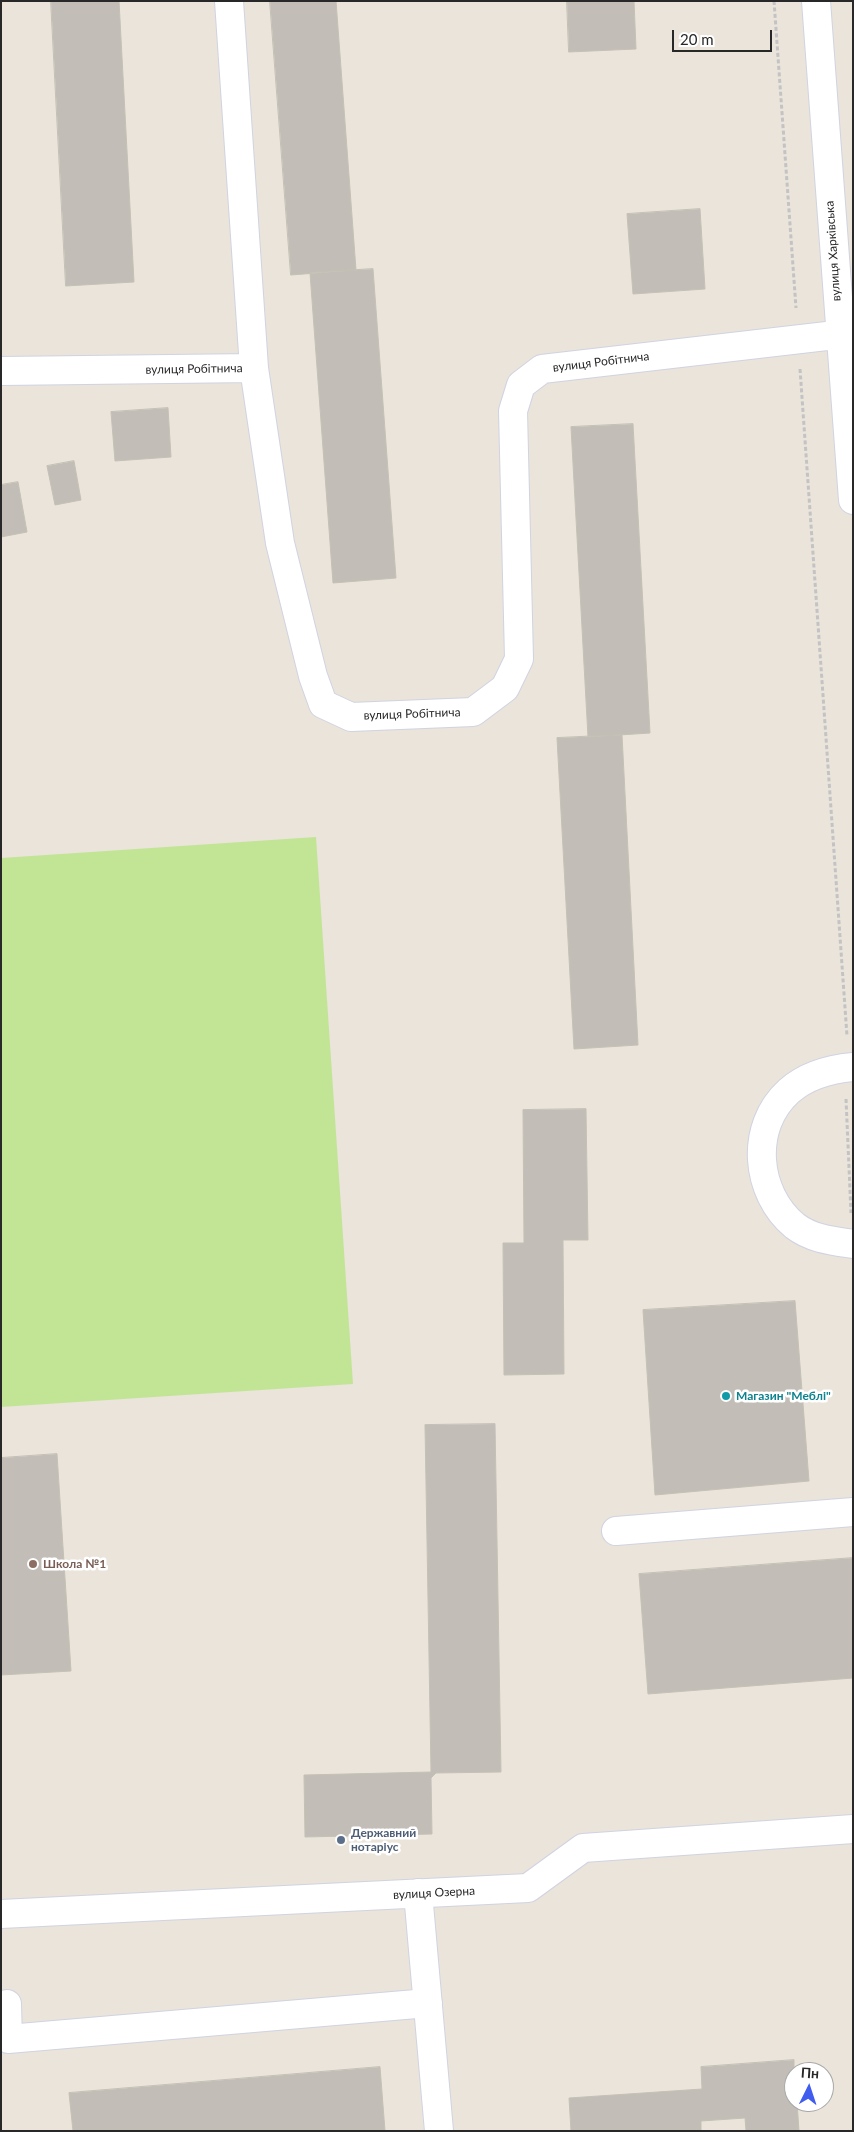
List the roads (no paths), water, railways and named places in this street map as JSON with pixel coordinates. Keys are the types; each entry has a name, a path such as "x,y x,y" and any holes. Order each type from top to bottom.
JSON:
{"street":[{"path":"229,1 254,368"},
{"name":"вулиця Харківська","path":"816,1 846,334 853,500"},
{"name":"вулиця Робітнича","path":"1,371 254,368 280,542 313,676 323,704 351,717 473,712 505,688 518,659 513,411 521,385 542,369 846,334"},
{"path":"849,1068 815,1075 789,1091 770,1116 761,1144 763,1175 775,1204 796,1226 823,1240 853,1244"},
{"path":"616,1531 853,1512"},
{"name":"вулиця Озерна","path":"1,1914 528,1888 584,1848 853,1830"},
{"path":"418,1893 439,2131"},
{"path":"7,2004 8,2039 428,2003"}],"place":[{"name":"Магазин \"Меблі\"","path":"726,1396"},
{"name":"Школа №1","path":"33,1564"},
{"name":"Державний нотаріус","path":"341,1840"}]}
